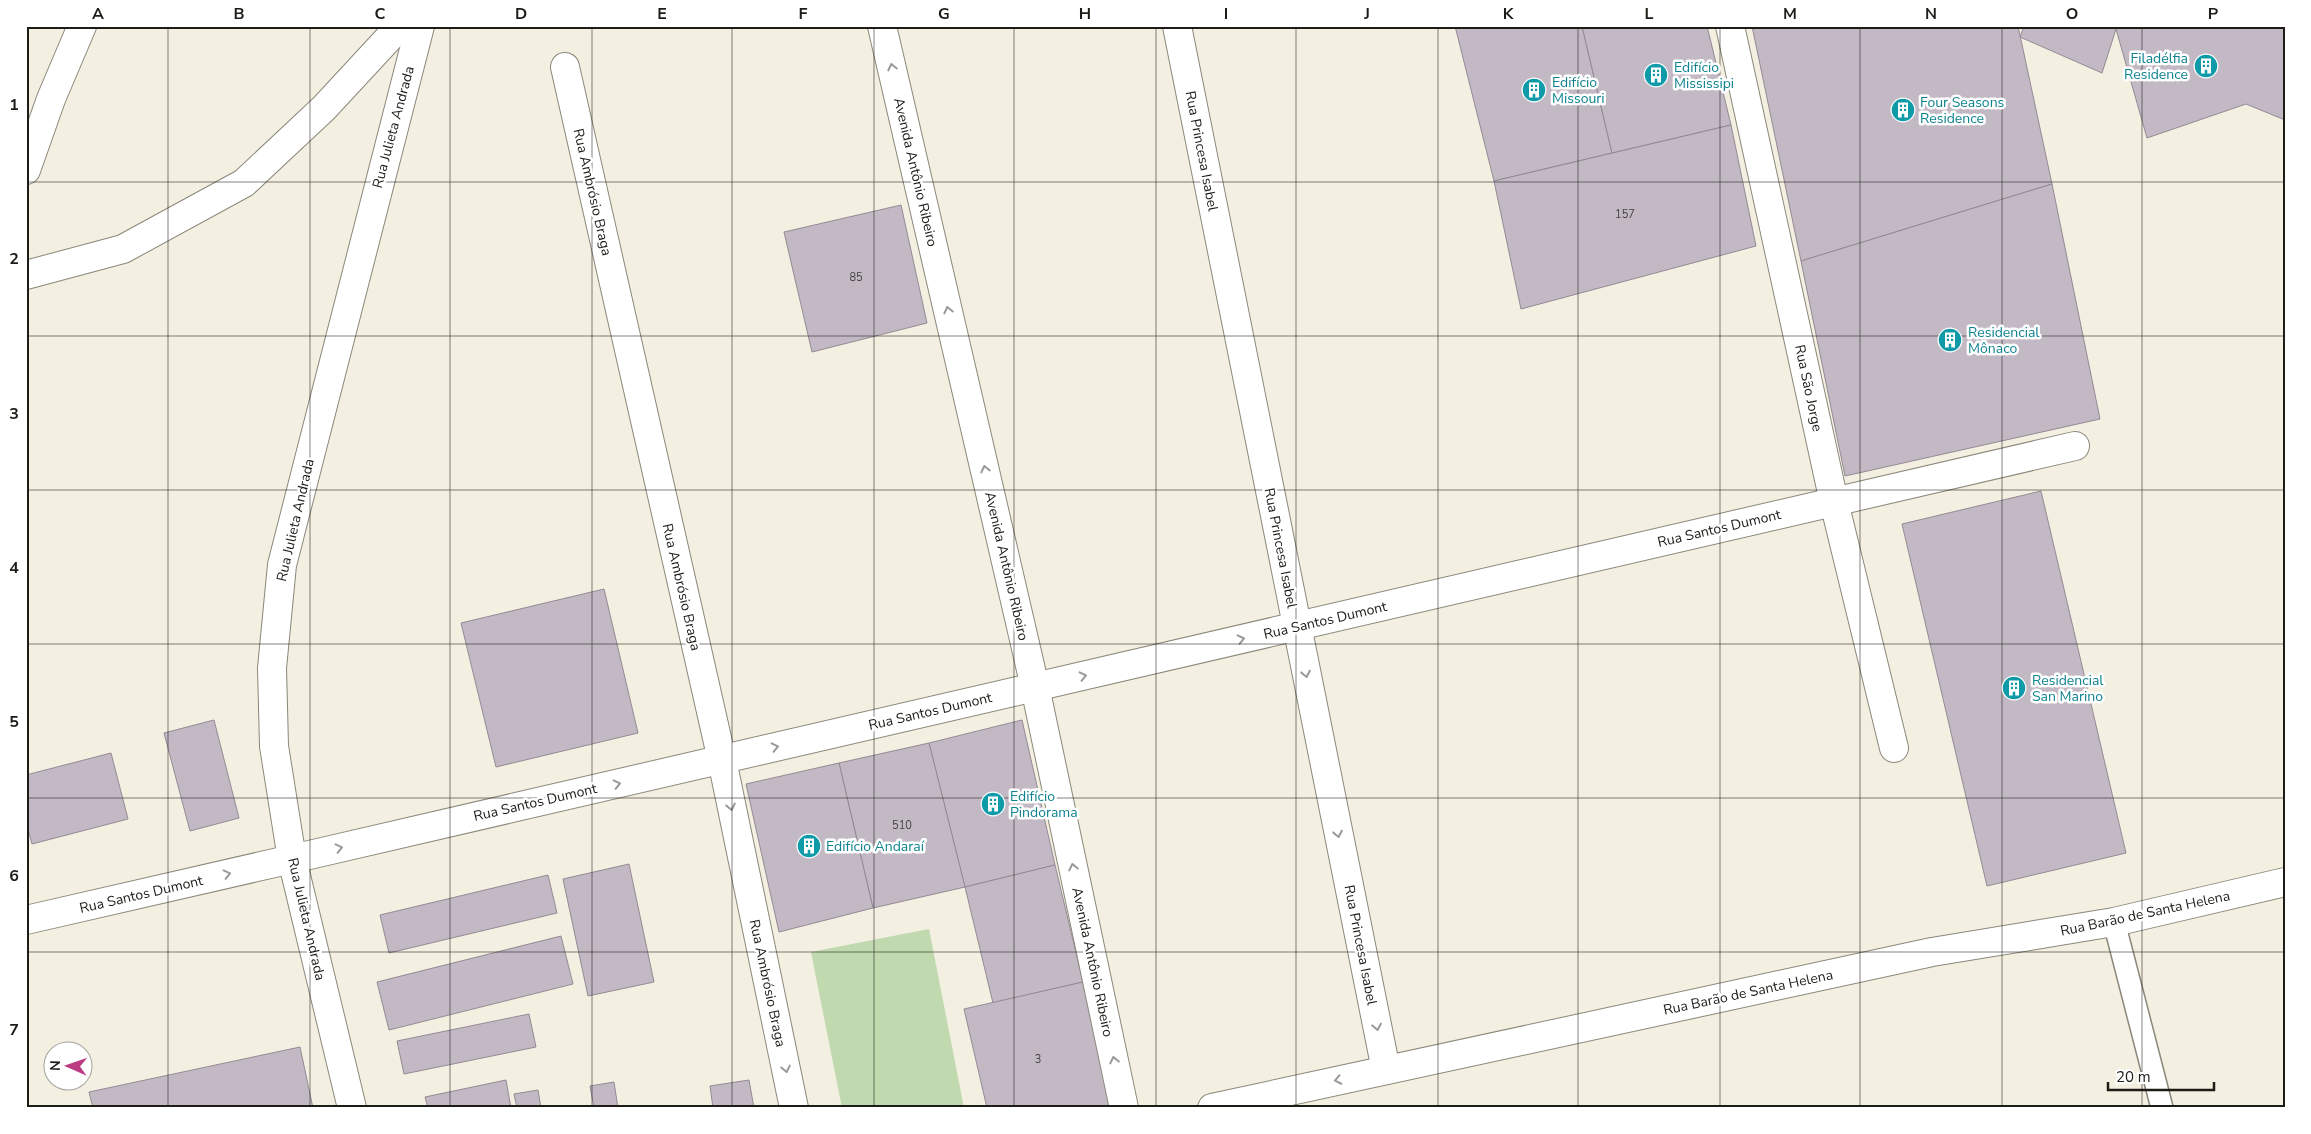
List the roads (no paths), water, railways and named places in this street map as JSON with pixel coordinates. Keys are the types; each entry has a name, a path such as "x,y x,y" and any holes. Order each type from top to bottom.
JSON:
{"street":[{"path":"26,170 51,99 82,26"},
{"path":"26,275 123,249 244,183 324,108 400,26"},
{"name":"Rua Julieta Andrada","path":"352,1108 292,859 274,746 272,668 282,564 420,26"},
{"name":"Avenida Antônio Ribeiro","path":"882,26 1035,687 1124,1108"},
{"name":"Rua Princesa Isabel","path":"1177,26 1386,1070"},
{"name":"Rua São Jorge","path":"1730,26 1834,502 1894,748"},
{"name":"Rua Ambrósio Braga","path":"565,68 722,760 794,1108"},
{"name":"Rua Santos Dumont","path":"26,920 2075,446"},
{"name":"Rua Barão de Santa Helena","path":"1212,1108 1932,952 2114,922 2285,882"}],"lane":[{"path":"2114,922 2162,1108"}],"place":[{"name":"Filadélfia Residence","path":"2206,66"},
{"name":"Edifício Mississipi","path":"1656,75"},
{"name":"Edifício Missouri","path":"1534,90"},
{"name":"Four Seasons Residence","path":"1903,110"},
{"name":"Residencial Mônaco","path":"1950,340"},
{"name":"Residencial San Marino","path":"2014,688"},
{"name":"Edifício Pindorama","path":"993,804"},
{"name":"Edifício Andaraí","path":"809,846"}]}
